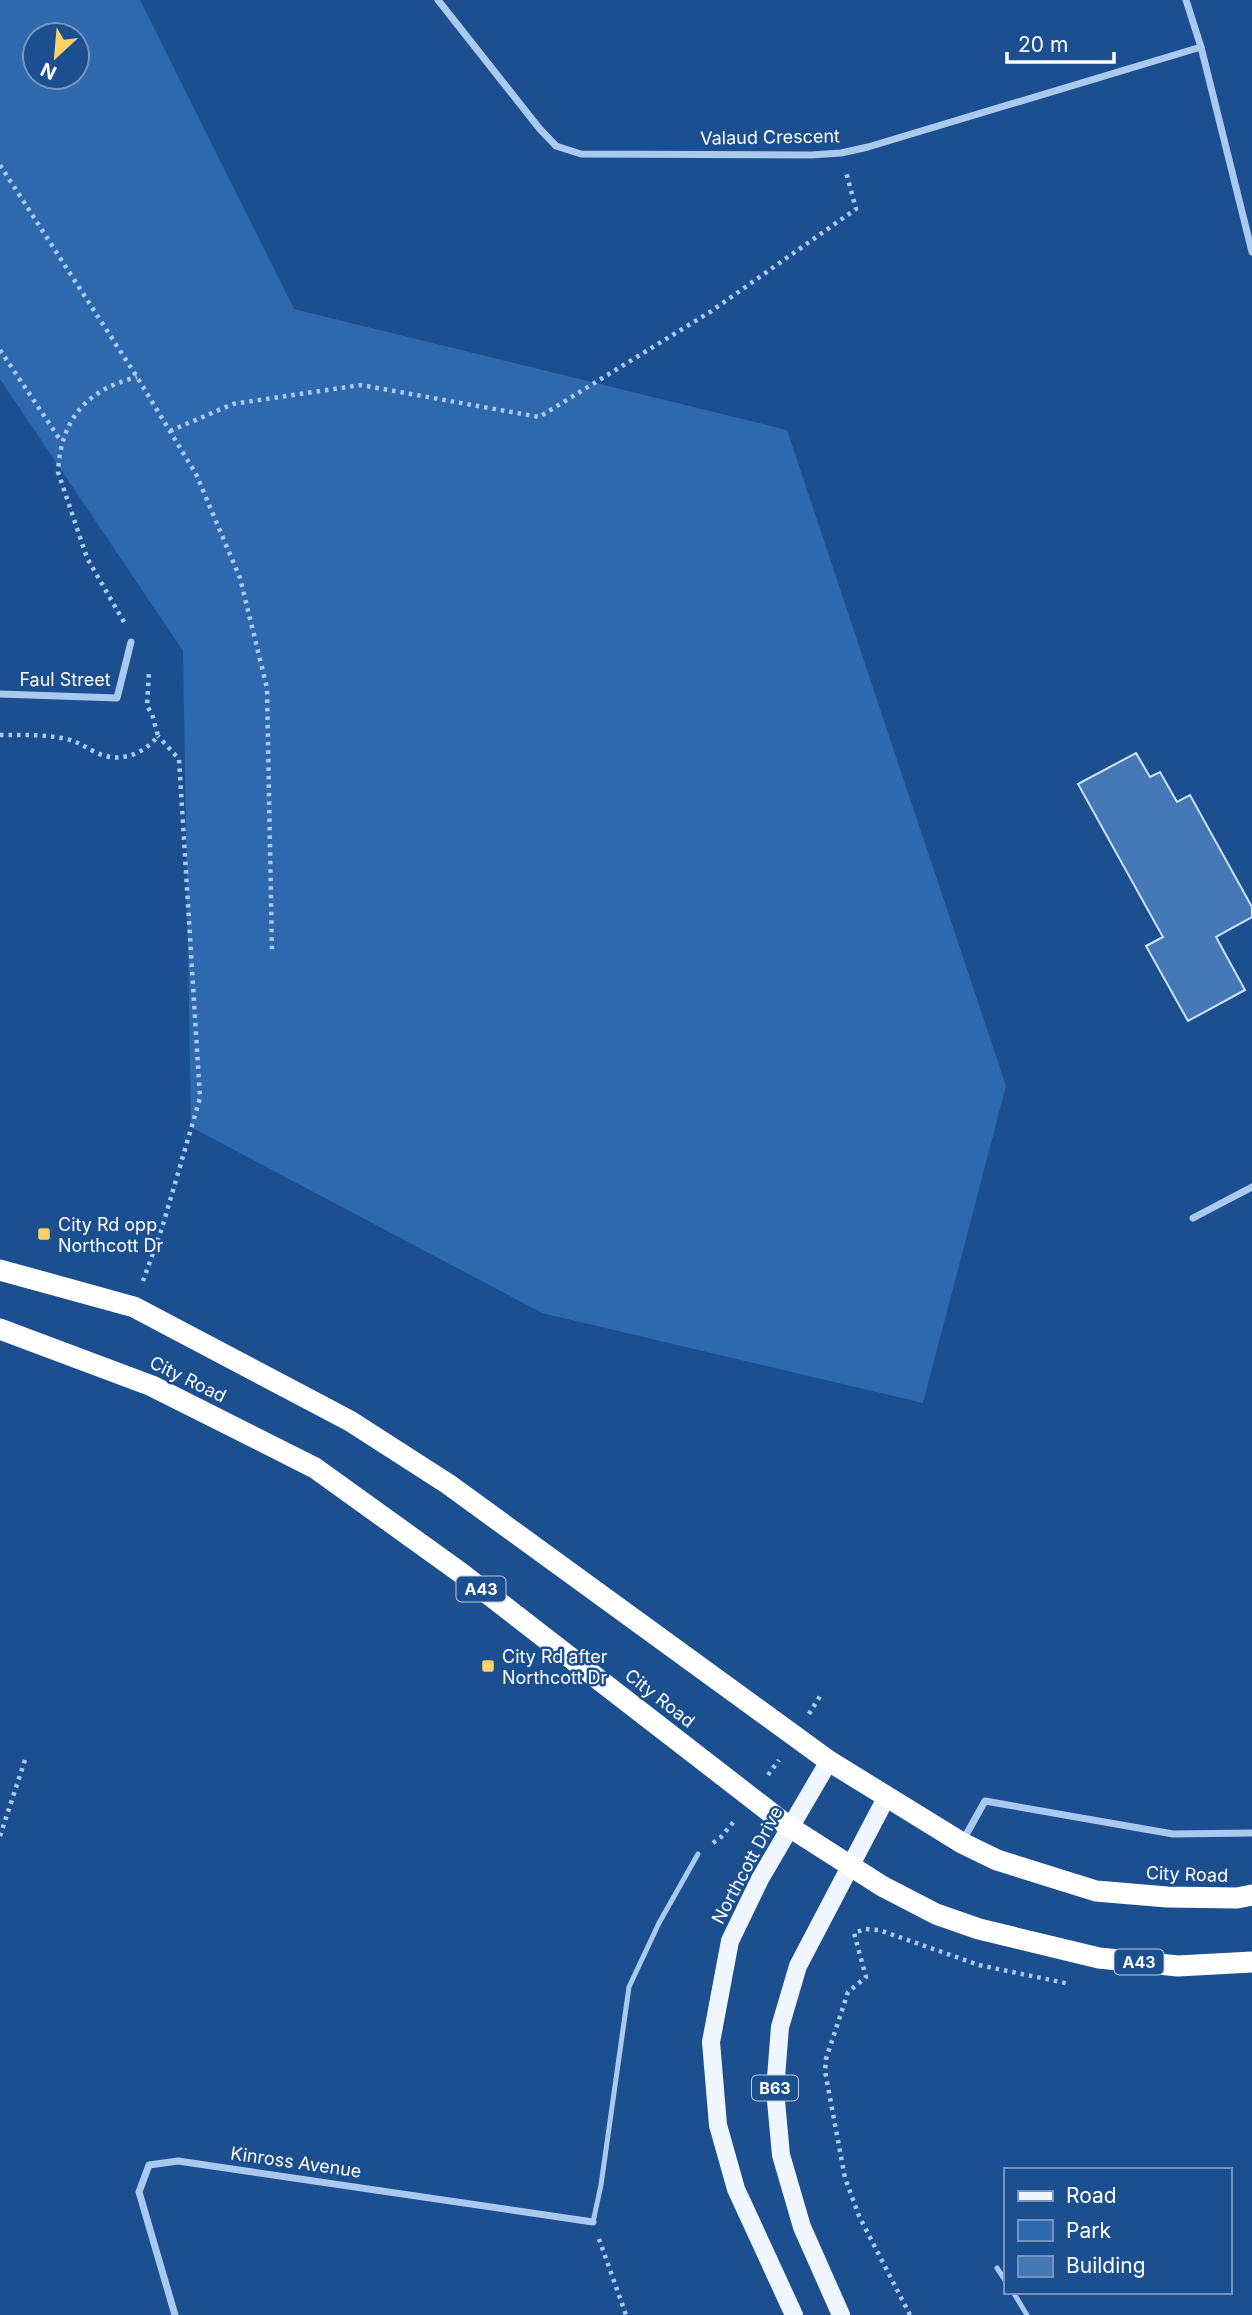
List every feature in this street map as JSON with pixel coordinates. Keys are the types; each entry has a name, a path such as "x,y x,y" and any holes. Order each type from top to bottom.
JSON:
{"highway":[{"name":"City Road","path":"0,1270 134,1307 350,1421 448,1484 829,1761 962,1843 997,1860 1096,1891 1167,1897 1237,1898 1252,1895"},
{"name":"City Road","path":"0,1329 152,1386 316,1468 461,1573 789,1826 882,1886 936,1914 979,1929 1099,1958 1178,1966 1252,1962"}],"main road":[{"name":"Northcott Drive","path":"794,2315 736,2189 718,2125 711,2042 730,1941 789,1826 829,1761"},
{"name":"B63","path":"841,2315 802,2227 781,2155 775,2090 780,2026 797,1966 886,1798"}],"street":[{"name":"Valaud Crescent","path":"438,0 539,128 556,146 581,154 841,153 1201,47"},
{"path":"1186,0 1201,47 1252,252"},
{"name":"Faul Street","path":"0,694 117,698 131,642"},
{"path":"1193,1218 1252,1187"},
{"path":"962,1843 985,1801 1173,1833 1252,1833"},
{"name":"Kinross Avenue","path":"175,2315 139,2192 149,2165 178,2161 593,2222"}],"lane":[{"path":"593,2222 601,2185 629,1987 659,1923 698,1854"},
{"path":"997,2268 1004,2278"},
{"path":"1014,2294 1027,2315"}],"path":[{"path":"170,431 233,404 361,385 539,417 710,312 856,209 841,153"},
{"path":"0,165 137,377 196,474 240,578 267,688 272,952"},
{"path":"0,350 62,442"},
{"path":"131,642 122,617 87,558 58,472 62,442 74,415 95,394 108,386 137,377"},
{"path":"134,1307 162,1228 200,1098 179,759 158,736"},
{"path":"0,1836 25,1760"},
{"path":"910,2315 859,2216 845,2178 825,2071 826,2059 848,1992 866,1977 854,1933 865,1929 879,1930 979,1965 1079,1985"},
{"path":"593,2222 626,2315"}],"green space":[{"path":"0,0 140,0 294,309 787,430 1006,1086 923,1403 542,1313 191,1127 183,651 0,379"}],"building":[{"path":"1136,753 1150,777 1160,772 1177,802 1190,795 1252,907 1252,917 1216,937 1245,990 1188,1021 1146,946 1163,937 1078,784"}],"place":[{"name":"City Rd opp Northcott Dr","path":"44,1234"},
{"name":"City Rd after Northcott Dr","path":"488,1666"}]}
